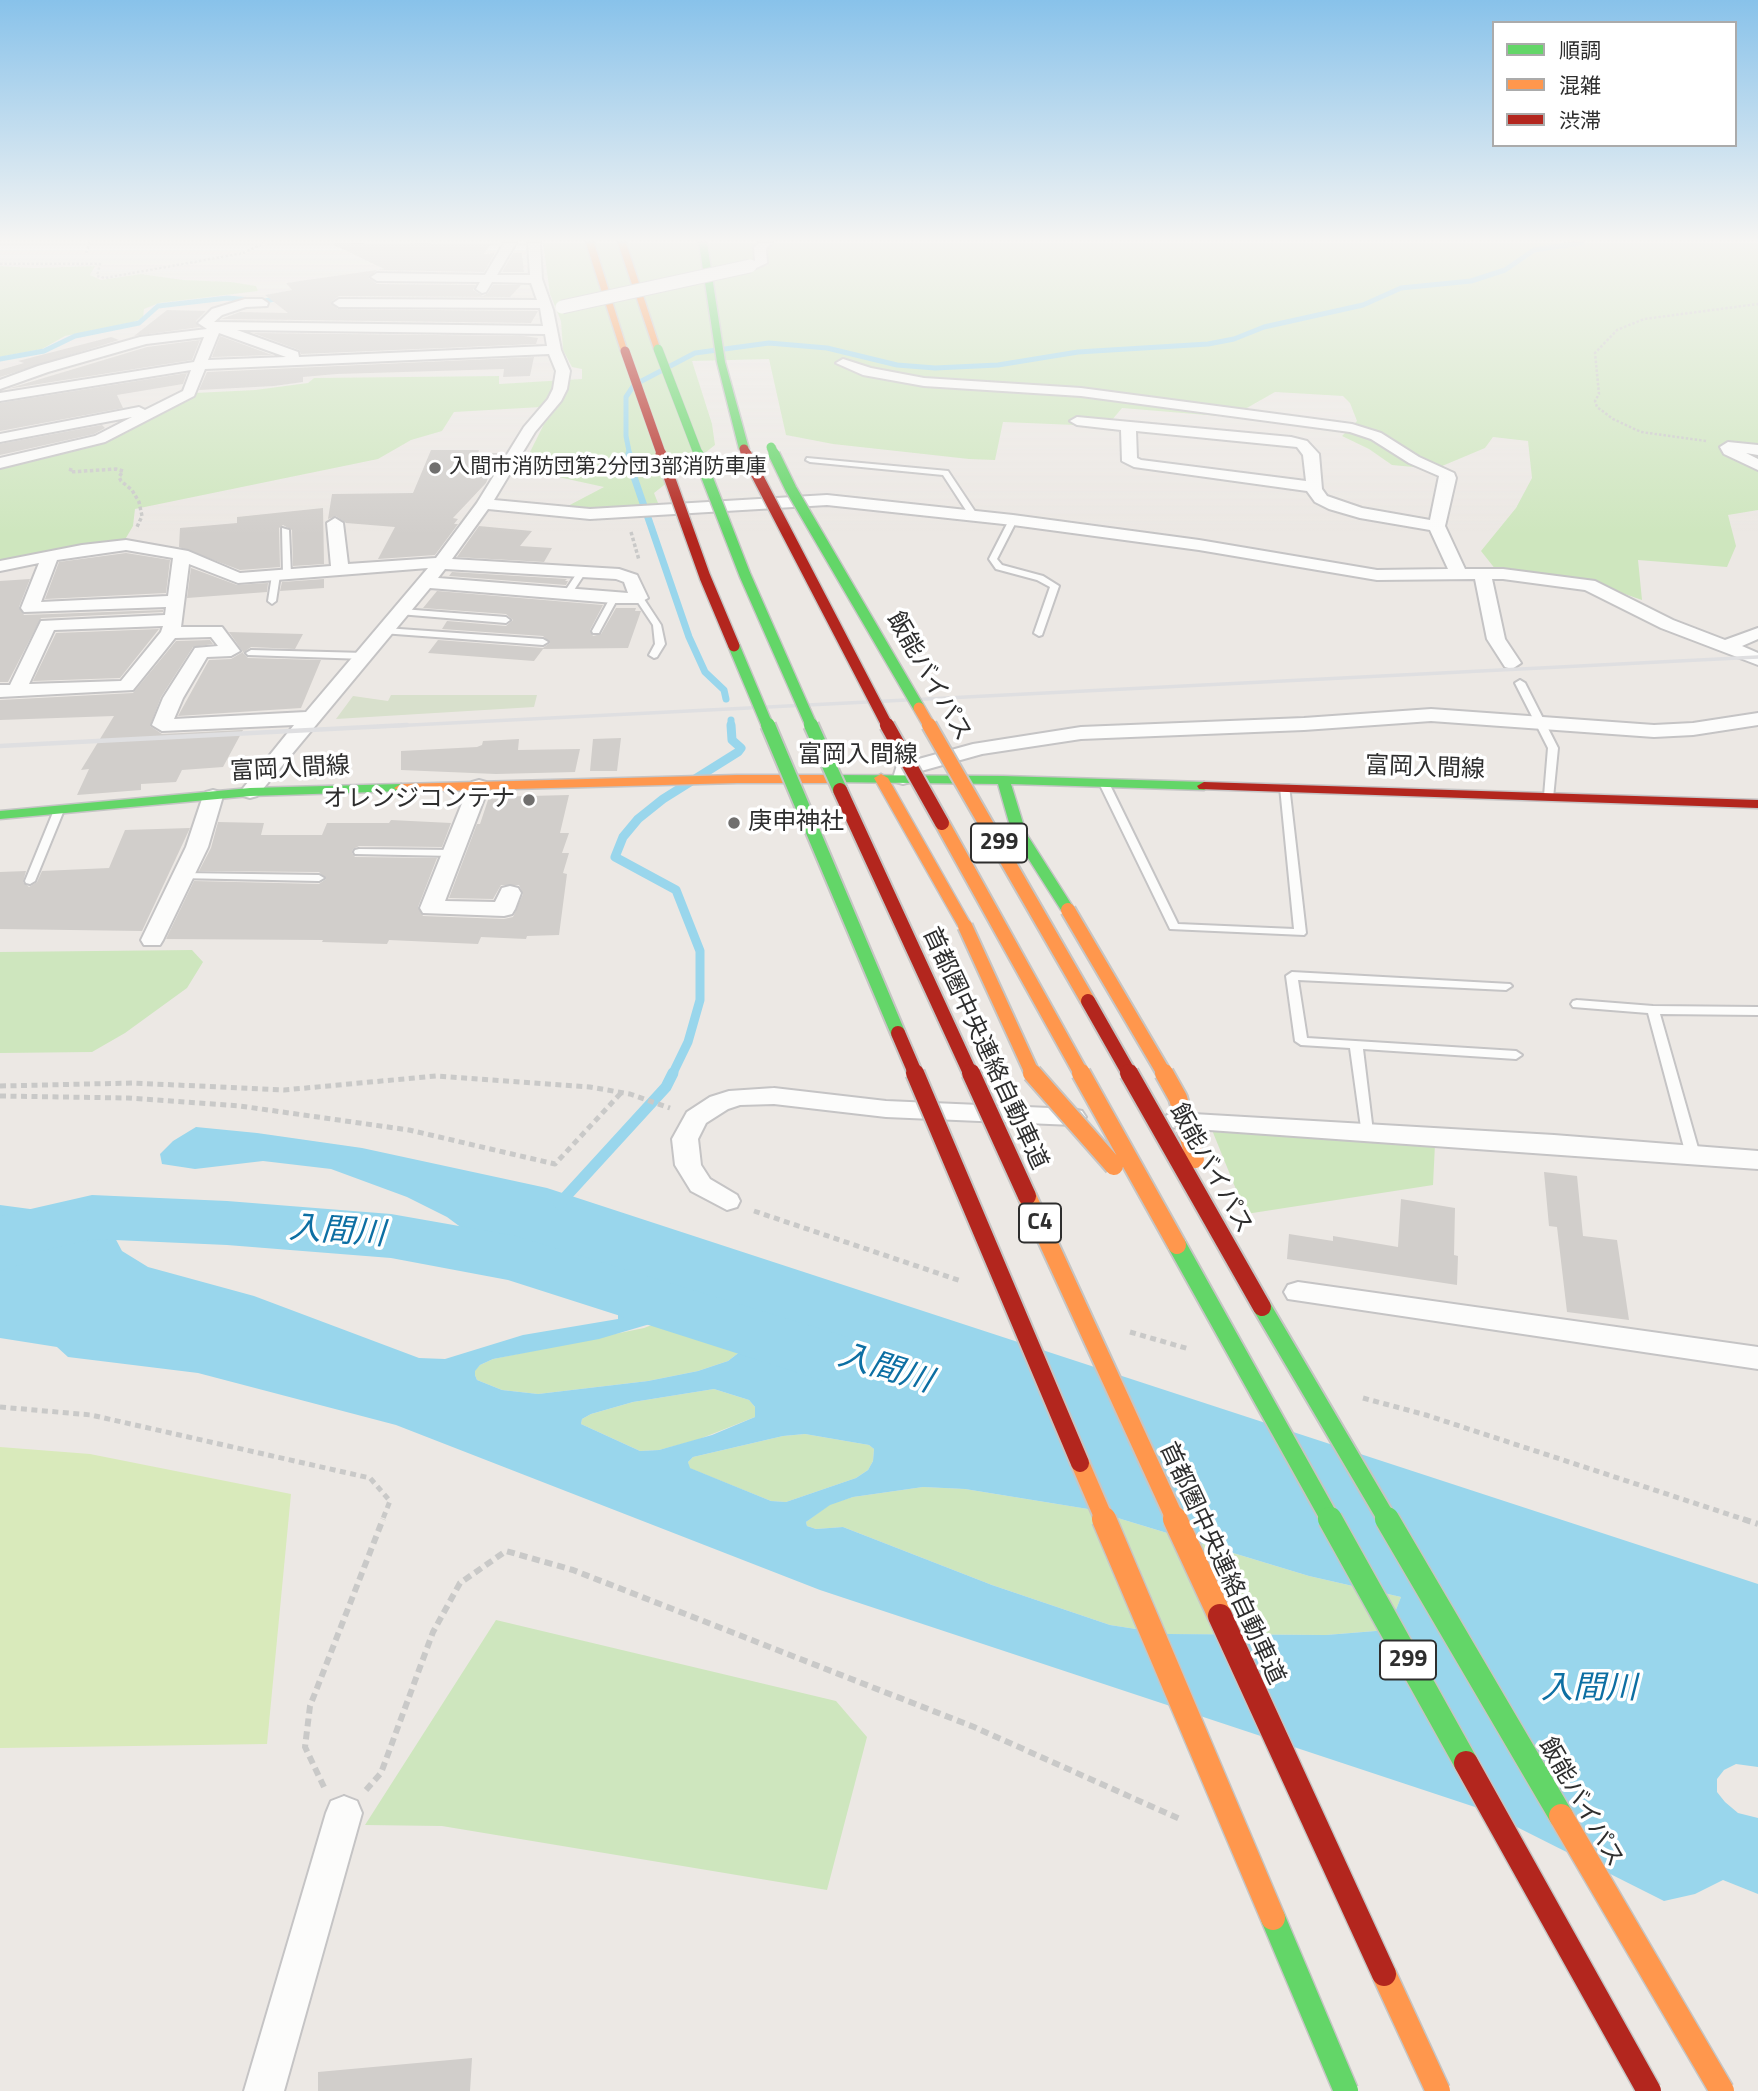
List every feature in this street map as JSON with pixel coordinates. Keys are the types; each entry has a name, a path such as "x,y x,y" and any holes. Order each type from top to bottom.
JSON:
{"main road":[{"name":"C4","path":"622,341 705,577 1346,2091"},
{"name":"首都圏中央連絡自動車道","path":"655,341 745,575 793,687 1438,2091"},
{"name":"299","path":"717,341 744,449 864,684 1649,2091"},
{"name":"飯能バイパス","path":"765,429 791,489 1016,871 1213,1222 1722,2091"},
{"path":"881,778 965,926 1035,1079 1158,1214"},
{"name":"富岡入間線","path":"0,815 250,792 716,779 1003,780 1758,804"},
{"path":"1003,780 1019,832 1178,1098 1213,1222"}],"street":[{"path":"0,386 43,369 143,341"},
{"path":"0,463 88,443 189,393 209,341"},
{"path":"246,341 306,360"},
{"path":"331,341 441,354 554,350"},
{"path":"0,397 199,365 306,360 346,343 365,341"},
{"path":"441,354 449,341"},
{"path":"250,792 441,563 484,505 529,430 554,401 560,389 563,371 552,341"},
{"path":"843,363 868,372 924,382 1081,392 1352,428 1376,436 1414,460 1446,473 1448,478 1437,526 1438,535 1459,575"},
{"path":"0,438 167,405"},
{"path":"1077,421 1167,428 1303,444 1311,454 1314,487 1321,499 1335,506 1437,526"},
{"path":"1128,426 1130,461 1139,464 1314,487"},
{"path":"1758,450 1730,446 1729,451 1758,465"},
{"path":"484,505 548,512 609,513 827,500 1013,520 1199,545 1345,571 1400,575 1503,574 1589,585 1667,624 1758,659"},
{"path":"335,523 340,570"},
{"path":"0,565 125,545 182,555 238,578 441,563 619,574 631,579 639,598 426,582"},
{"path":"8,690 126,686 172,626 182,555"},
{"path":"50,557 30,608 176,601"},
{"path":"1482,574 1496,639 1512,663"},
{"path":"8,690 47,625 172,626 216,631 231,651 201,652 173,698 162,725 309,718"},
{"path":"1724,647 1758,633"},
{"path":"903,778 904,769 980,748 1081,733 1304,724 1430,715 1654,732 1758,719"},
{"path":"479,786 431,908 503,909 510,893"},
{"path":"152,940 197,847 213,796"},
{"path":"727,1201 700,1185 688,1165 685,1139 696,1118 719,1103 737,1097 774,1096 886,1109 1225,1123 1758,1160"},
{"path":"1298,1292 1758,1358"},
{"path":"264,2091 344,1813"}],"lane":[{"path":"810,460 945,473 974,516"},
{"path":"1013,520 993,559 999,567 1040,578 1055,586 1039,634"},
{"path":"272,601 281,575 285,530"},
{"path":"567,594 582,572"},
{"path":"596,631 614,598"},
{"path":"639,598 657,625 660,643 654,656"},
{"path":"402,612 506,620"},
{"path":"385,631 543,642"},
{"path":"251,653 365,656"},
{"path":"1520,683 1553,748 1549,796"},
{"path":"1104,783 1174,927 1300,933 1285,788"},
{"path":"30,881 59,810"},
{"path":"359,852 453,853"},
{"path":"183,876 319,877"},
{"path":"1506,986 1292,976 1301,1041 1516,1055"},
{"path":"1577,1004 1653,1010 1758,1012"},
{"path":"1653,1010 1693,1155"},
{"path":"1356,1045 1367,1132"}],"path":[{"path":"1604,341 1595,353 1599,394 1595,405 1613,419 1646,433 1718,442 1730,446"},
{"path":"82,464 68,470 123,471 119,477 132,490 139,502 142,516 125,545"},
{"path":"609,513 633,534 641,572 628,577"},
{"path":"0,1086 133,1083 284,1090 436,1076 622,1092 696,1118"},
{"path":"0,1096 128,1098 240,1107 409,1130 555,1164 622,1092"},
{"path":"0,1407 91,1415 251,1454 370,1478 390,1501 310,1706 305,1747 321,1783 344,1813 381,1773 433,1632 460,1583 506,1551 573,1570 974,1727 1188,1823"}],"green space":[{"path":"0,341 57,341 42,349 0,357"},
{"path":"562,341 1758,341 1758,510 1728,515 1736,546 1727,567 1638,560 1642,600 1599,585 1496,570 1481,551 1516,508 1532,478 1528,441 1493,437 1485,448 1435,469 1392,465 1369,449 1342,436 1357,421 1350,403 1343,396 1275,392 1231,417 1122,408 1112,420 1075,425 1003,422 995,460 969,459 833,444 786,435 769,359 692,361 712,424 715,445 654,493 658,503 596,510 566,507 604,487 540,473 525,462 544,424 559,406 454,412 442,431 411,440 378,459 135,509 133,526 123,543 0,563 0,465 93,444 195,393 255,390 308,383 314,378 499,376 499,384 582,379 582,369 572,367 563,350"},
{"path":"391,695 537,695 534,707 336,719 353,696 388,701"},
{"path":"192,950 203,962 187,988 125,1033 92,1052 0,1053 0,952"},
{"path":"1212,1130 1435,1144 1433,1185 1246,1214"},
{"path":"719,1313 758,1324 763,1334 728,1361 698,1371 648,1381 538,1394 502,1390 477,1380 475,1375 474,1371 480,1365 493,1359 644,1328 667,1319"},
{"path":"714,1389 749,1400 755,1407 755,1417 697,1440 659,1450 640,1451 581,1424 582,1419 591,1414 633,1402"},
{"path":"805,1434 869,1445 874,1449 873,1461 868,1470 856,1478 786,1502 771,1501 689,1468 688,1462 693,1457 783,1436"},
{"path":"0,1447 90,1454 291,1494 267,1744 0,1748"},
{"path":"923,1487 965,1489 1088,1509 1309,1576 1401,1597 1388,1630 1326,1635 1168,1634 1110,1625 992,1585 843,1527 816,1529 807,1526 806,1522 830,1504 853,1497"},
{"path":"496,1620 836,1701 867,1737 827,1890 442,1826 365,1825"}],"water":[{"name":"入間川","path":"196,1127 257,1133 362,1148 547,1188 1758,1584 1758,1767 1736,1764 1724,1770 1717,1779 1717,1792 1738,1813 1758,1818 1758,1894 1723,1880 1695,1894 1664,1901 1481,1809 820,1590 396,1425 198,1373 68,1357 57,1347 0,1338 0,1205 75,1215 99,1222 113,1234 122,1251 148,1267 254,1296 419,1358 445,1359 523,1335 618,1319 618,1313 608,1303 580,1288 533,1271 528,1265 482,1243 447,1217 407,1197 331,1169 263,1161 195,1169 162,1164 160,1154 173,1141","holes":["719,1313 758,1324 763,1334 728,1361 698,1371 648,1381 538,1394 502,1390 477,1380 475,1375 480,1365 493,1359 599,1339 667,1319","714,1389 749,1400 755,1407 755,1417 712,1435 659,1450 640,1451 581,1424 582,1419 591,1414 633,1402","805,1434 869,1445 874,1449 873,1461 868,1470 856,1478 786,1502 771,1501 690,1468 688,1462 693,1457 783,1436","923,1487 965,1489 1088,1509 1309,1576 1401,1597 1388,1630 1326,1635 1168,1634 1110,1625 992,1585 843,1527 816,1529 807,1526 806,1522 830,1505 853,1497"]}],"building":[{"path":"97,341 117,341 0,377 0,370 24,363 18,361"},
{"path":"200,341 192,360 7,389 147,347"},
{"path":"218,341 233,341 272,355 212,357"},
{"path":"274,341 537,341 536,344 301,354 299,350"},
{"path":"534,357 530,376 503,377 504,369 337,374 303,377 303,382 274,386 199,390 207,372"},
{"path":"187,373 183,384 117,395 123,408 0,431 0,403"},
{"path":"102,425 105,428 94,434 0,455 0,444"},
{"path":"431,450 479,450 478,453 498,453 486,483 453,518 458,519 454,524 458,524 435,555 378,559 395,527 346,523 336,516 328,519 332,494 413,493"},
{"path":"323,508 324,564 293,566 292,530 283,525 279,528 280,567 240,570 179,547 180,528 237,523 237,517"},
{"path":"479,526 532,531 520,546 552,548 544,562 457,557"},
{"path":"126,553 170,560 166,593 45,599 59,562"},
{"path":"191,568 237,585 268,583 267,592 187,598"},
{"path":"452,572 568,581 566,585 449,576"},
{"path":"30,579 19,607 24,615 163,612 41,618 8,682 0,682 0,581"},
{"path":"324,579 324,588 280,591 282,582"},
{"path":"437,591 603,605 590,630 593,636 601,634 616,608 636,608 635,611 641,611 628,648 543,649 534,661 428,653 438,640 543,648 550,643 543,636 442,629 447,621 506,626 513,620 506,614 423,608"},
{"path":"159,629 120,678 33,681 56,633"},
{"path":"229,632 303,634 295,649 251,647 243,653 248,658 321,660 301,708 178,716 209,660 231,659 243,652"},
{"path":"210,640 213,644 193,647 161,697 150,726 162,734 243,730 223,767 182,770 176,782 141,784 141,790 77,795 89,769 81,770 114,716 0,720 0,700 133,693 176,641"},
{"path":"621,738 617,771 590,771 593,739"},
{"path":"519,739 518,750 580,749 575,772 496,774 401,770 401,751 477,747 482,745 483,741"},
{"path":"569,795 560,833 569,833 562,853 569,853 563,873 567,874 559,935 527,936 526,939 481,937 478,944 389,940 387,944 322,942 323,940 166,939 194,881 319,884 326,879 319,872 199,871 211,848 218,822 264,823 261,835 322,835 327,823 389,823 391,820 451,823 442,847 359,846 353,849 352,853 355,857 437,858 418,907 423,916 513,917 523,894 519,885 501,885 493,899 449,898 489,797"},
{"path":"190,828 142,931 0,929 0,872 26,871 23,882 29,887 37,882 42,871 109,868 125,830"},
{"path":"1544,1172 1577,1176 1583,1236 1617,1240 1629,1320 1567,1312 1557,1227 1549,1226"},
{"path":"1401,1199 1455,1208 1454,1255 1458,1256 1457,1285 1287,1259 1289,1234 1333,1241 1333,1236 1398,1247"},
{"path":"472,2058 470,2091 318,2091 318,2072"}],"waterway":[{"path":"0,359 44,351 66,341"},
{"path":"630,456 626,436 626,397 634,385 695,353 769,343 827,348 897,365 935,368 998,365 1078,352 1226,341"},
{"path":"629,454 633,474 689,637 705,672 724,690 726,699"},
{"path":"731,720 731,725"},
{"path":"672,1075 688,1042 700,1000 700,951 676,890 615,857 623,837 638,819 663,799 738,752 741,748 732,740 731,725"},
{"path":"559,1204 666,1087 672,1075"},
{"name":"入間川","path":"0,1248 19,1233 92,1217 227,1223 391,1236 516,1259 836,1359"}],"railway":[{"path":"372,727 1758,657"},
{"path":"0,746 407,725"}],"traffic: fast":[{"path":"718,341 744,449"},
{"path":"658,349 745,575 840,790"},
{"path":"771,447 791,489 919,708"},
{"path":"734,646 898,1033"},
{"path":"833,779 1003,780 1204,786"},
{"path":"1003,780 1019,833 1068,910"},
{"path":"0,815 250,792 401,788"},
{"path":"1177,1245 1466,1763"},
{"path":"1262,1307 1561,1816"},
{"path":"1273,1918 1346,2091"}],"traffic: slow":[{"path":"622,341 625,351"},
{"path":"655,341 658,349"},
{"path":"919,708 1088,1001"},
{"path":"881,778 965,926"},
{"path":"401,788 833,779"},
{"path":"942,823 1177,1245"},
{"path":"1068,910 1178,1098 1195,1159"},
{"path":"965,926 1035,1079 1114,1166"},
{"path":"1027,1196 1220,1616"},
{"path":"1080,1463 1273,1918"},
{"path":"1561,1816 1722,2091"},
{"path":"1384,1974 1438,2091"}],"traffic: jam":[{"path":"625,351 705,577 734,646"},
{"path":"744,449 864,684 942,823"},
{"path":"1204,786 1758,804"},
{"path":"840,790 1027,1196"},
{"path":"1088,1001 1262,1307"},
{"path":"898,1033 1080,1463"},
{"path":"1220,1616 1384,1974"},
{"path":"1466,1763 1649,2091"}],"place":[{"name":"入間市消防団第2分団3部消防車庫","path":"435,468"},
{"name":"オレンジコンテナ","path":"529,800"},
{"name":"庚申神社","path":"734,823"}]}
